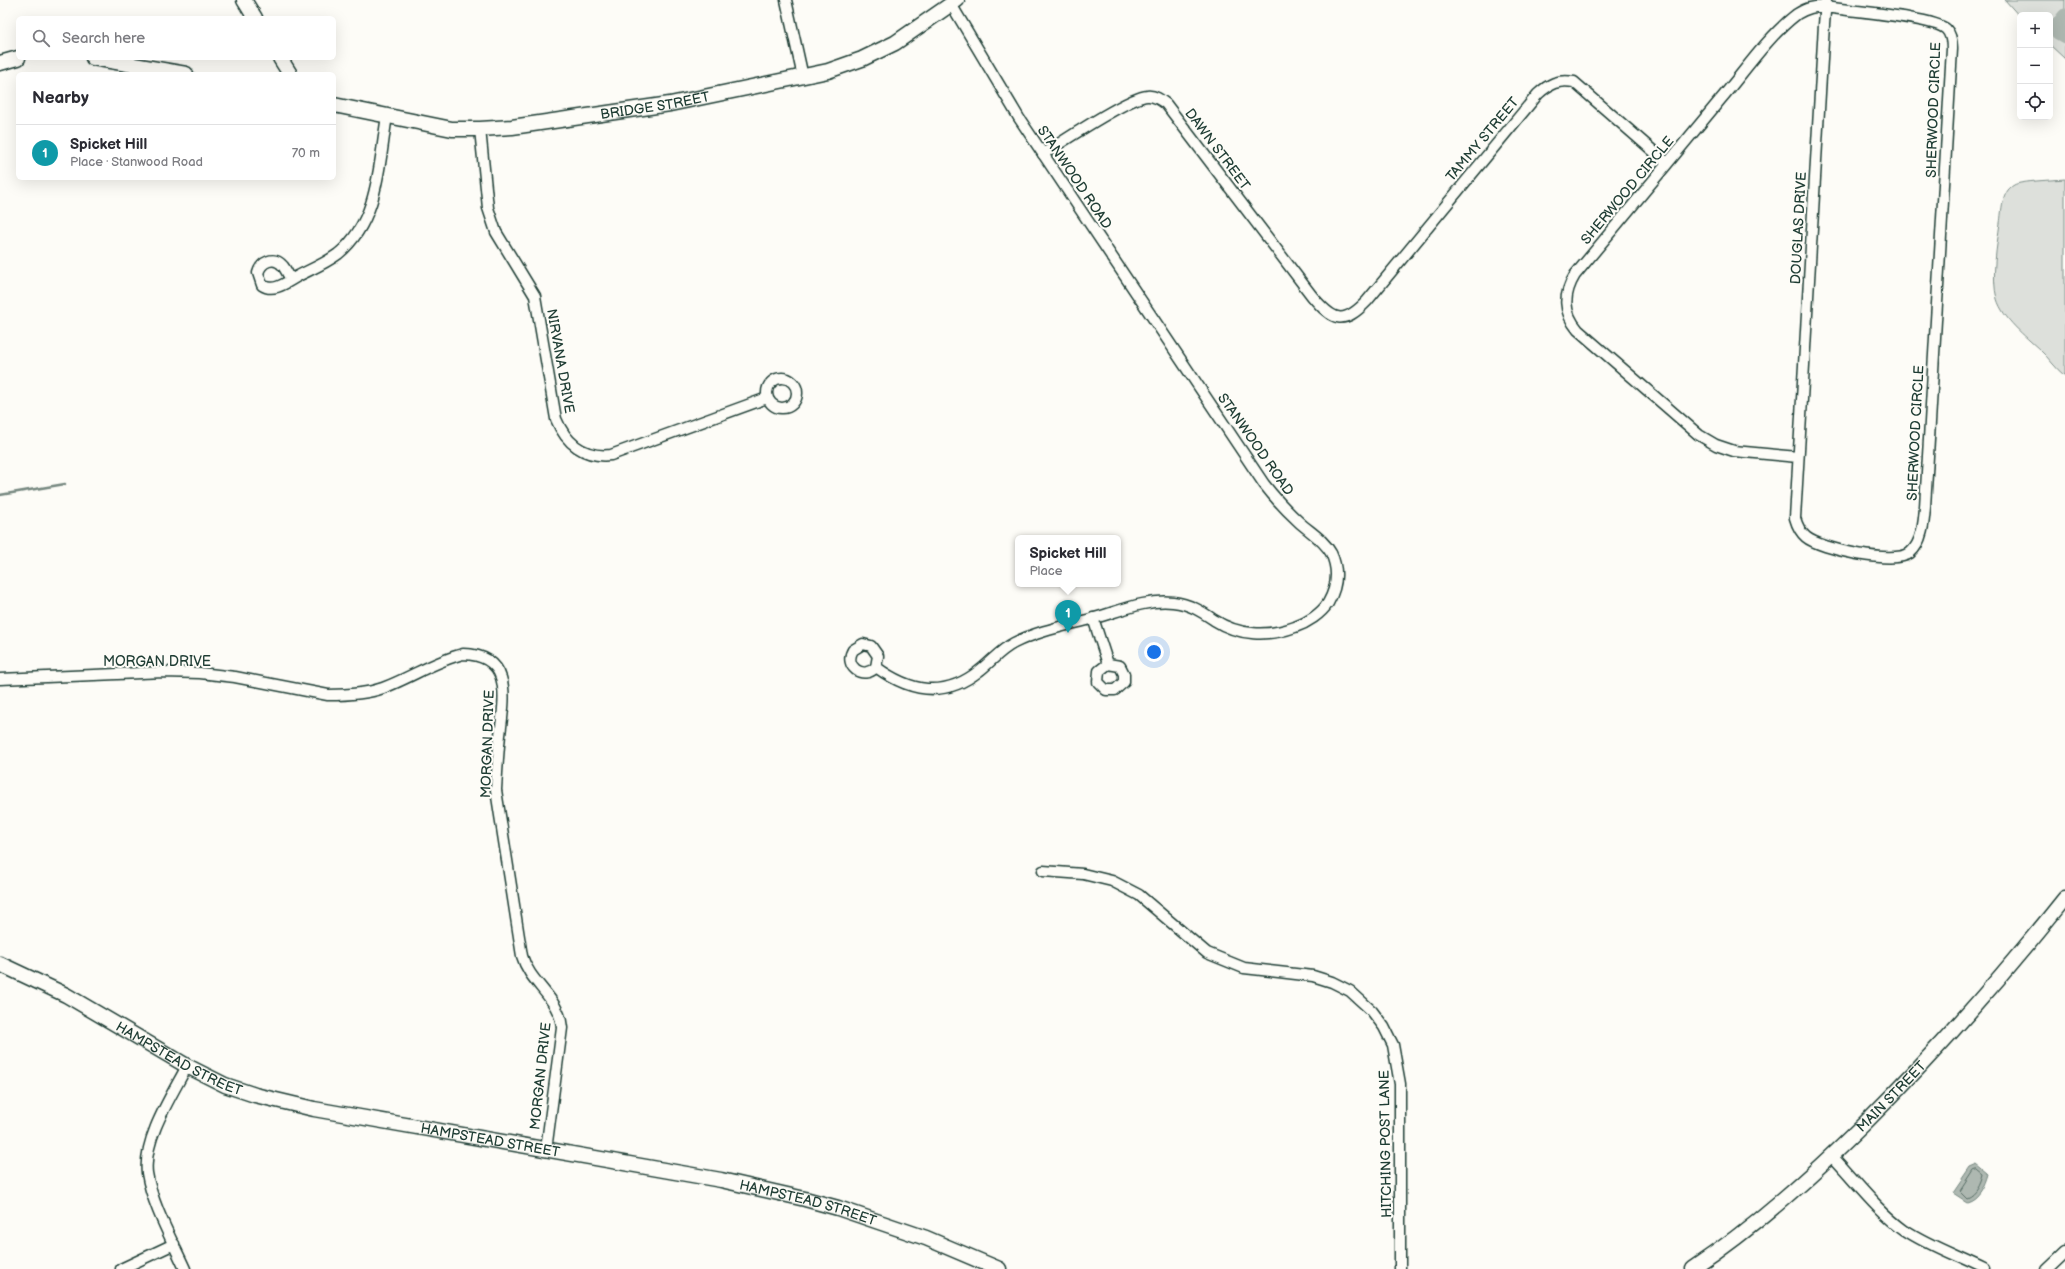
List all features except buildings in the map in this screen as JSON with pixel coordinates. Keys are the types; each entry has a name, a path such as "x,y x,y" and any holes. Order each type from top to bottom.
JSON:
{"main road":[{"path":"244,0 254,16"},
{"name":"BRIDGE STREET","path":"336,105 452,129 480,129 535,124 670,104 803,77 846,66 878,52 910,33 954,2"},
{"path":"0,62 16,58"},
{"path":"105,60 174,72"},
{"path":"281,60 289,72"},
{"name":"MAIN STREET","path":"1692,1269 1766,1214 1832,1156 1951,1034 2006,971 2065,898"},
{"name":"HAMPSTEAD STREET","path":"0,964 66,995 187,1066 225,1085 282,1101 546,1150 721,1180 805,1199 838,1208 926,1238 999,1269"}],"street":[{"path":"786,0 803,77"},
{"name":"STANWOOD ROAD","path":"876,667 896,680 911,686 942,689 963,682 981,670 1002,651 1023,639 1144,604 1174,602 1191,606 1215,621 1237,630 1261,634 1273,633 1298,626 1319,613 1332,595 1336,574 1331,553 1324,543 1294,517 1264,484 1043,154 987,67 954,2"},
{"name":"SHERWOOD CIRCLE","path":"1826,4 1929,21 1946,29 1952,38 1925,507 1922,527 1916,546 1909,554 1900,557 1890,558 1841,550 1822,545 1806,537 1798,527 1795,518 1798,457 1734,451 1703,437 1578,330 1567,313 1565,303 1567,292 1575,275 1667,163 1788,22 1806,8 1826,4"},
{"name":"DOUGLAS DRIVE","path":"1798,457 1826,4"},
{"name":"TAMMY STREET","path":"1336,317 1342,318 1352,315 1367,301 1538,94 1554,83 1562,80 1574,82 1667,163"},
{"name":"DAWN STREET","path":"1043,154 1134,100 1148,96 1158,98 1166,104 1324,311 1336,317"},
{"path":"291,280 338,254 352,240 362,224 373,197 387,116"},
{"name":"NIRVANA DRIVE","path":"480,129 485,192 492,223 535,296 556,419 565,438 589,454 600,456 611,455 767,398"},
{"path":"1093,618 1108,664"},
{"name":"MORGAN DRIVE","path":"0,679 164,672 200,673 235,677 328,695 341,695 362,693 382,688 450,658 463,654 476,655 493,665 501,675 504,687 496,790 522,956 530,976 552,1001 562,1020 546,1150"},
{"name":"HITCHING POST LANE","path":"1043,870 1082,874 1112,881 1139,896 1207,953 1244,968 1313,976 1332,982 1350,991 1372,1011 1389,1036 1398,1071 1400,1104 1400,1269"},
{"path":"185,1269 151,1191 147,1172 150,1146 156,1128 187,1066"},
{"path":"1832,1156 1889,1216 1904,1229 1921,1240 1984,1269"},
{"path":"121,1269 174,1244"},
{"path":"2046,1269 2065,1251"}],"shaded area":[{"path":"2005,0 2065,0 2065,59 2053,48 2053,12 2017,12 2017,14"},
{"path":"2065,179 2065,376 2015,327 2004,313 1997,299 1995,290 1995,261 2004,197 2010,188 2014,185 2030,182"}],"water":[{"path":"1977,1165 1988,1174 1978,1195 1967,1202 1953,1193 1970,1168"}],"waterway":[{"path":"2065,16 2058,25 2058,32 2065,36"},
{"path":"0,495 65,484"}],"place":[{"name":"Spicket Hill","path":"1068,633"}]}
